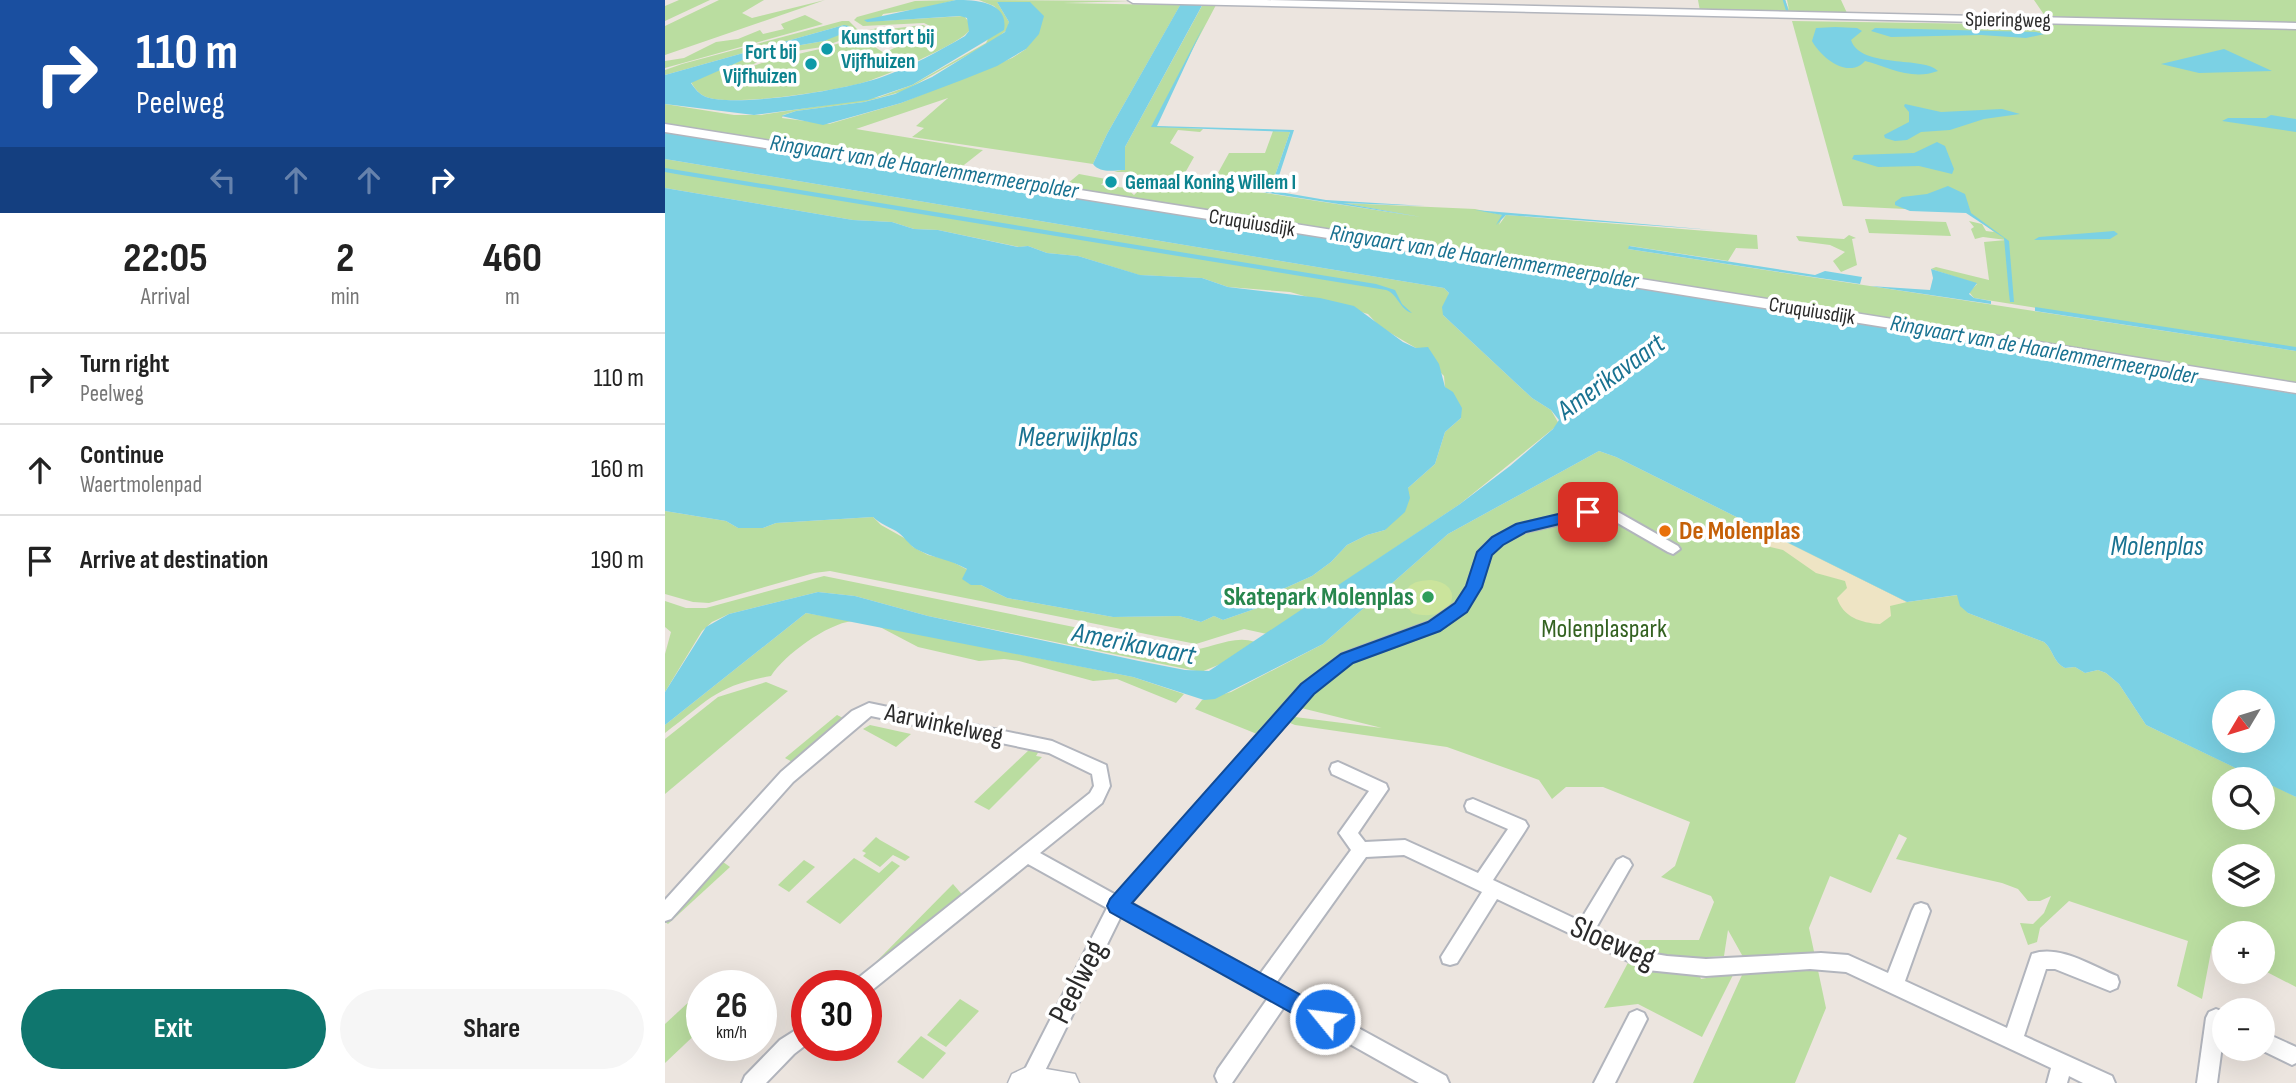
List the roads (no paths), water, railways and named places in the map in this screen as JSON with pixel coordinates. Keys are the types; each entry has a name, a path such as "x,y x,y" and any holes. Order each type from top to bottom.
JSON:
{"street":[{"name":"Spieringweg","path":"1133,0 2296,26"},
{"name":"Cruquiusdijk","path":"665,128 2296,388"},
{"name":"Peelweg","path":"1026,1081 1117,906 1307,689 1351,656 1434,626 1461,607 1474,587 1485,552 1497,541 1521,528 1597,511 1613,515 1673,549"},
{"name":"Aarwinkelweg","path":"665,913 787,777 858,715 869,709 1052,747 1100,770 1103,786 1096,798 882,971"},
{"path":"1263,985 1361,850 1348,833 1380,789 1338,769"},
{"path":"1450,957 1519,826 1473,806"},
{"name":"Sloeweg","path":"1361,850 1405,847 1647,961 1669,967 1744,967 1806,961 1848,964 2013,1040 2059,1073 2105,1083"},
{"path":"1028,855 1281,995 1426,1080"},
{"path":"1584,931 1623,865"},
{"path":"1894,984 1921,911"},
{"path":"2013,1040 2039,960 2056,960 2110,982"},
{"path":"1224,1076 1281,995"},
{"path":"1604,1083 1637,1019"},
{"path":"752,1083 791,1044"},
{"path":"2207,1083 2212,1047"},
{"path":"2275,1047 2292,1055"},
{"path":"1026,1081 1066,1083"}],"water":[{"path":"956,0 982,2 997,8 1002,13 1004,30 912,85 868,100 754,115 665,104 665,75 844,25 852,30 824,41 761,52 691,83 706,97 742,100 820,92 882,77 914,64 965,36 969,31 967,18 960,16 867,22 864,20"},
{"path":"1183,0 1205,0 1125,147 1125,170 1108,171 1096,167 1093,164 1107,134"},
{"path":"997,2 1030,2 1044,16 1039,34 1026,49 997,66 901,103 823,125 781,116 895,94 932,77 1005,32 1009,22"},
{"path":"1204,25 1157,126 1294,130 1274,191 1326,200 1425,206 1343,203 1421,217 1186,180 1270,190 1290,132 1151,127"},
{"path":"1816,28 1857,28 1862,31 1851,40 1857,49 1867,55 1920,64 1938,71 1909,74 1865,61 1851,68 1836,64 1822,54 1812,41"},
{"path":"1875,28 2045,34 2026,38 1981,35 1891,37 1871,31"},
{"path":"2224,49 2272,71 2199,73 2161,64"},
{"path":"1905,104 1941,112 2002,109 2020,114 1984,119 1950,130 1921,132 1907,140 1885,138 1884,135 1909,122 1909,112"},
{"path":"2271,115 2296,119 2296,132 2222,121 2228,118 2266,118"},
{"name":"Molenplas","path":"665,132 2296,394 2296,797 2275,787 2275,767 2234,767 2146,725 2119,684 2106,673 2098,670 2085,673 2075,667 2065,668 2044,642 1968,613 1960,606 1957,595 1907,602 1599,451 1448,534 1323,644 1215,699 1204,700 1133,677 806,613 665,725 665,692 706,627 729,614 818,592 855,596 928,616 1139,661 1185,670 1209,671 1460,504 1510,466 1553,429 1559,420 1443,315 1442,307 1449,293 1444,288 665,159"},
{"path":"1937,142 1945,146 1954,169 1952,174 1919,166 1878,167 1852,159 1854,155 1914,153"},
{"path":"665,168 1376,284 1395,290 1402,304 1412,313 1404,309 1393,294 1386,290 676,174 665,172"},
{"path":"1948,186 1965,194 1971,213 2009,241 2014,302 2010,302 2004,238 1966,213 1910,211 1895,205 1902,197 1927,194"},
{"name":"Meerwijkplas","path":"665,188 853,220 892,222 914,229 938,230 1018,247 1028,246 1047,253 1078,256 1140,275 1202,278 1228,287 1320,298 1354,306 1403,342 1416,348 1428,347 1439,364 1445,387 1453,392 1462,408 1461,418 1445,432 1435,464 1408,488 1410,498 1405,512 1385,530 1347,545 1331,562 1312,576 1283,589 1269,604 1223,620 1214,616 1201,622 1179,616 1113,617 1007,598 981,585 971,585 962,579 967,569 916,549 899,533 873,517 738,528 726,521 665,511"},
{"path":"1475,210 1713,230 1506,215 1496,225 1502,215"},
{"path":"2114,231 2118,234 2110,239 2034,240 2039,237"},
{"path":"1629,246 1815,275 1825,271 1862,277 1860,284 1628,249"},
{"path":"1931,269 1977,283 1969,294 1974,298 1991,301 1991,304 1870,286 1930,290 1933,278"},
{"path":"2035,307 2296,347 2296,351 2035,311"}],"waterway":[{"path":"1784,0 1787,10"}],"place":[{"name":"Kunstfort bij Vijfhuizen","path":"827,49"},
{"name":"Fort bij Vijfhuizen","path":"811,64"},
{"name":"Gemaal Koning Willem I","path":"1111,182"},
{"name":"De Molenplas","path":"1665,531"},
{"name":"Skatepark Molenplas","path":"1428,597"}],"water label":[{"name":"Ringvaart van de Haarlemmermeerpolder","path":"924,167"},
{"name":"Ringvaart van de Haarlemmermeerpolder","path":"1484,257"},
{"name":"Ringvaart van de Haarlemmermeerpolder","path":"2044,350"},
{"name":"Amerikavaart","path":"1611,377"},
{"name":"Amerikavaart","path":"1134,644"}],"park label":[{"name":"Molenplaspark","path":"1604,629"}]}
